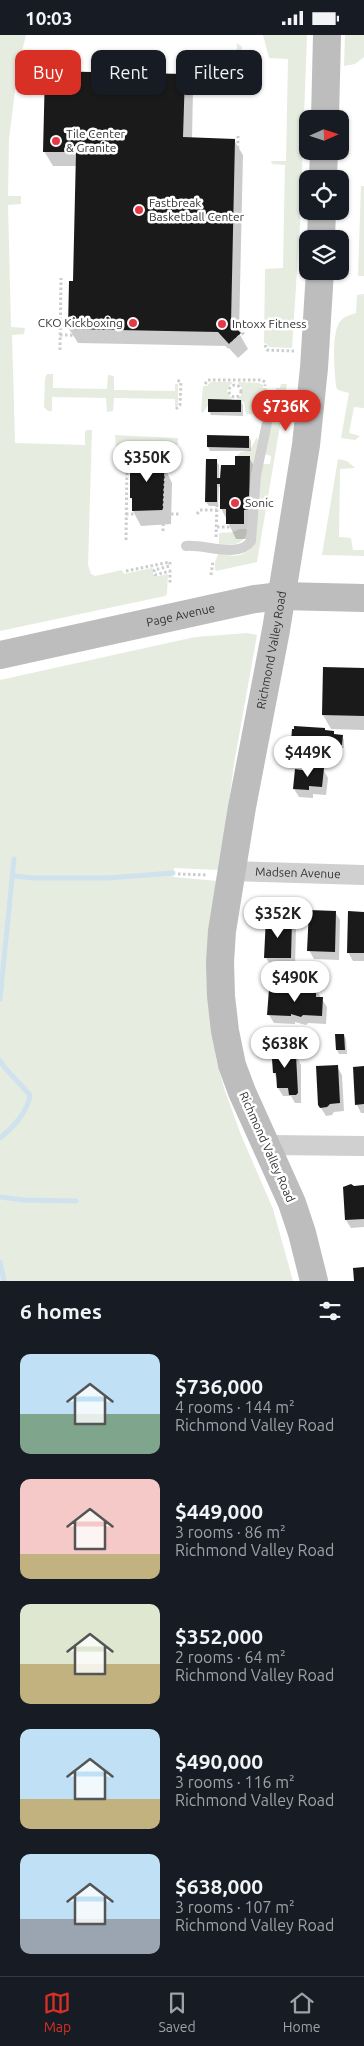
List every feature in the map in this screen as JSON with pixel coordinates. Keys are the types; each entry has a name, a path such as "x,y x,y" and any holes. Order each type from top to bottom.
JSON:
{"street":[{"path":"325,110 327,35"},
{"name":"Richmond Valley Road","path":"314,1281 292,1203 242,1092 232,1065 220,996 220,962 222,931 242,807 282,596 308,426 319,280"},
{"name":"Page Avenue","path":"0,655 255,599 282,596 364,598"},
{"name":"Madsen Avenue","path":"232,873 364,875"},
{"path":"267,1145 364,1146"}],"lane":[{"path":"186,545 230,550 244,548 251,541 254,487 267,423"}],"path":[{"path":"60,335 213,337 218,338 228,347 241,336 243,333 235,324 234,319 238,136"},
{"path":"60,350 61,278"},
{"path":"265,345 267,349 294,351"},
{"path":"176,409 180,405 181,382 177,380"},
{"path":"205,384 208,380 262,380 265,382 265,386"},
{"path":"235,380 235,385"},
{"path":"126,540 128,463"},
{"path":"163,531 166,465"},
{"path":"216,543 217,503"},
{"path":"197,514 200,510 217,510"},
{"path":"126,514 179,514"},
{"path":"217,527 246,527"},
{"path":"211,575 215,554"},
{"path":"126,571 170,562 170,566 154,570 156,575 170,571 170,585"},
{"path":"178,874 232,873"}],"shaded area":[{"path":"0,35 26,35 22,50 15,50 15,90 9,139 8,196 21,196 21,204 8,205 11,327 25,328 24,334 12,335 15,443 85,445 85,432 92,430 88,565 91,574 95,576 122,570 124,574 152,568 154,577 168,574 167,594 165,596 0,631"},
{"path":"263,35 307,35 304,110 299,110 299,160 302,160 302,170 299,170 300,225 292,348 269,347 264,343 265,269 283,268 285,165 272,164 271,161 286,161 288,59 269,58"},
{"path":"345,35 364,35 364,57 355,64 344,66"},
{"path":"237,43 242,47 242,50 237,50"},
{"path":"361,186 364,186 364,276 358,276"},
{"path":"364,294 364,408 354,407 349,433 360,436 355,440 341,438 349,393 338,390 336,387 334,345 340,321 356,313 357,295"},
{"path":"47,374 53,374 53,388 107,389 108,375 114,376 114,390 175,391 175,384 178,384 178,406 175,406 175,399 114,398 113,411 107,412 106,398 52,397 52,411 48,411 44,407 45,378"},
{"path":"211,382 233,382 228,387 227,392 233,401 210,402 203,413 201,411 203,386 207,386"},
{"path":"237,382 259,383 263,385 263,388 267,388 267,407 263,415 246,414 244,402 235,401 242,392 242,387"},
{"path":"281,384 287,384 257,562 216,571 215,564 219,553 234,556 244,554 251,548 256,529 257,494 263,464 270,464 271,456 265,454 274,415 276,388 280,388"},
{"path":"115,435 178,438 178,445 171,445 171,450 116,448"},
{"path":"257,437 258,441 249,488 250,456 236,456 241,452 250,450"},
{"path":"338,459 347,461 355,468 340,469 339,537 351,538 353,550 364,550 364,556 322,555"},
{"path":"239,529 248,529 241,541 229,545 219,544 219,533 234,532"},
{"path":"247,633 257,635 234,764 220,870 174,868 173,877 218,881 212,1034 217,1063 241,1135 273,1209 293,1281 0,1281 0,680 195,637"}],"building":[{"path":"81,72 91,72 91,95 166,95 166,74 176,74 176,95 184,95 183,137 235,139 231,323 241,333 229,344 218,332 68,329 69,281 73,281 76,152 43,152 44,95 81,95"},
{"path":"208,399 241,400 241,412 208,412"},
{"path":"207,435 249,436 249,448 207,447"},
{"path":"143,450 155,450 154,461 163,461 163,467 165,467 163,510 132,511 130,461 143,461"},
{"path":"235,456 250,456 249,510 244,510 244,524 226,524 226,509 220,509 220,484 217,484 217,502 205,502 206,459 217,459 217,478 220,478 221,465 235,465"},
{"path":"323,667 364,668 364,716 322,715"},
{"path":"294,726 325,728 325,730 334,731 334,734 343,735 342,745 325,744 324,758 312,757 313,743 291,742"},
{"path":"309,767 324,768 322,787 309,786 309,790 293,789 295,769 309,771"},
{"path":"309,910 336,911 335,952 307,951"},
{"path":"348,911 364,912 364,953 347,953"},
{"path":"266,917 275,917 275,920 292,920 291,958 264,958"},
{"path":"292,987 316,989 316,997 323,997 322,1016 267,1015 269,989 292,991"},
{"path":"335,1034 344,1034 345,1050 336,1050"},
{"path":"271,1045 286,1045 286,1056 296,1055 298,1093 296,1095 289,1095 288,1088 277,1088 276,1073 273,1073"},
{"path":"338,1065 340,1103 320,1108 318,1105 316,1066"},
{"path":"364,1066 364,1104 355,1105 353,1067"},
{"path":"351,1184 354,1186 364,1185 364,1219 345,1220 343,1187"},
{"path":"364,1267 364,1281 354,1281 353,1268"}],"waterway":[{"path":"0,999 14,859"},
{"path":"14,876 34,878 108,878 173,873"},
{"path":"0,1061 30,1095 29,1101 19,1119 0,1138"},
{"path":"0,1197 24,1200 76,1201"},
{"path":"0,1262 4,1281"}],"place":[{"name":"Tile Center & Granite","path":"56,141"},
{"name":"Fastbreak Basketball Center","path":"139,210"},
{"name":"CKO Kickboxing","path":"133,323"},
{"name":"Intoxx Fitness","path":"222,324"},
{"name":"Sonic","path":"235,503"}]}
